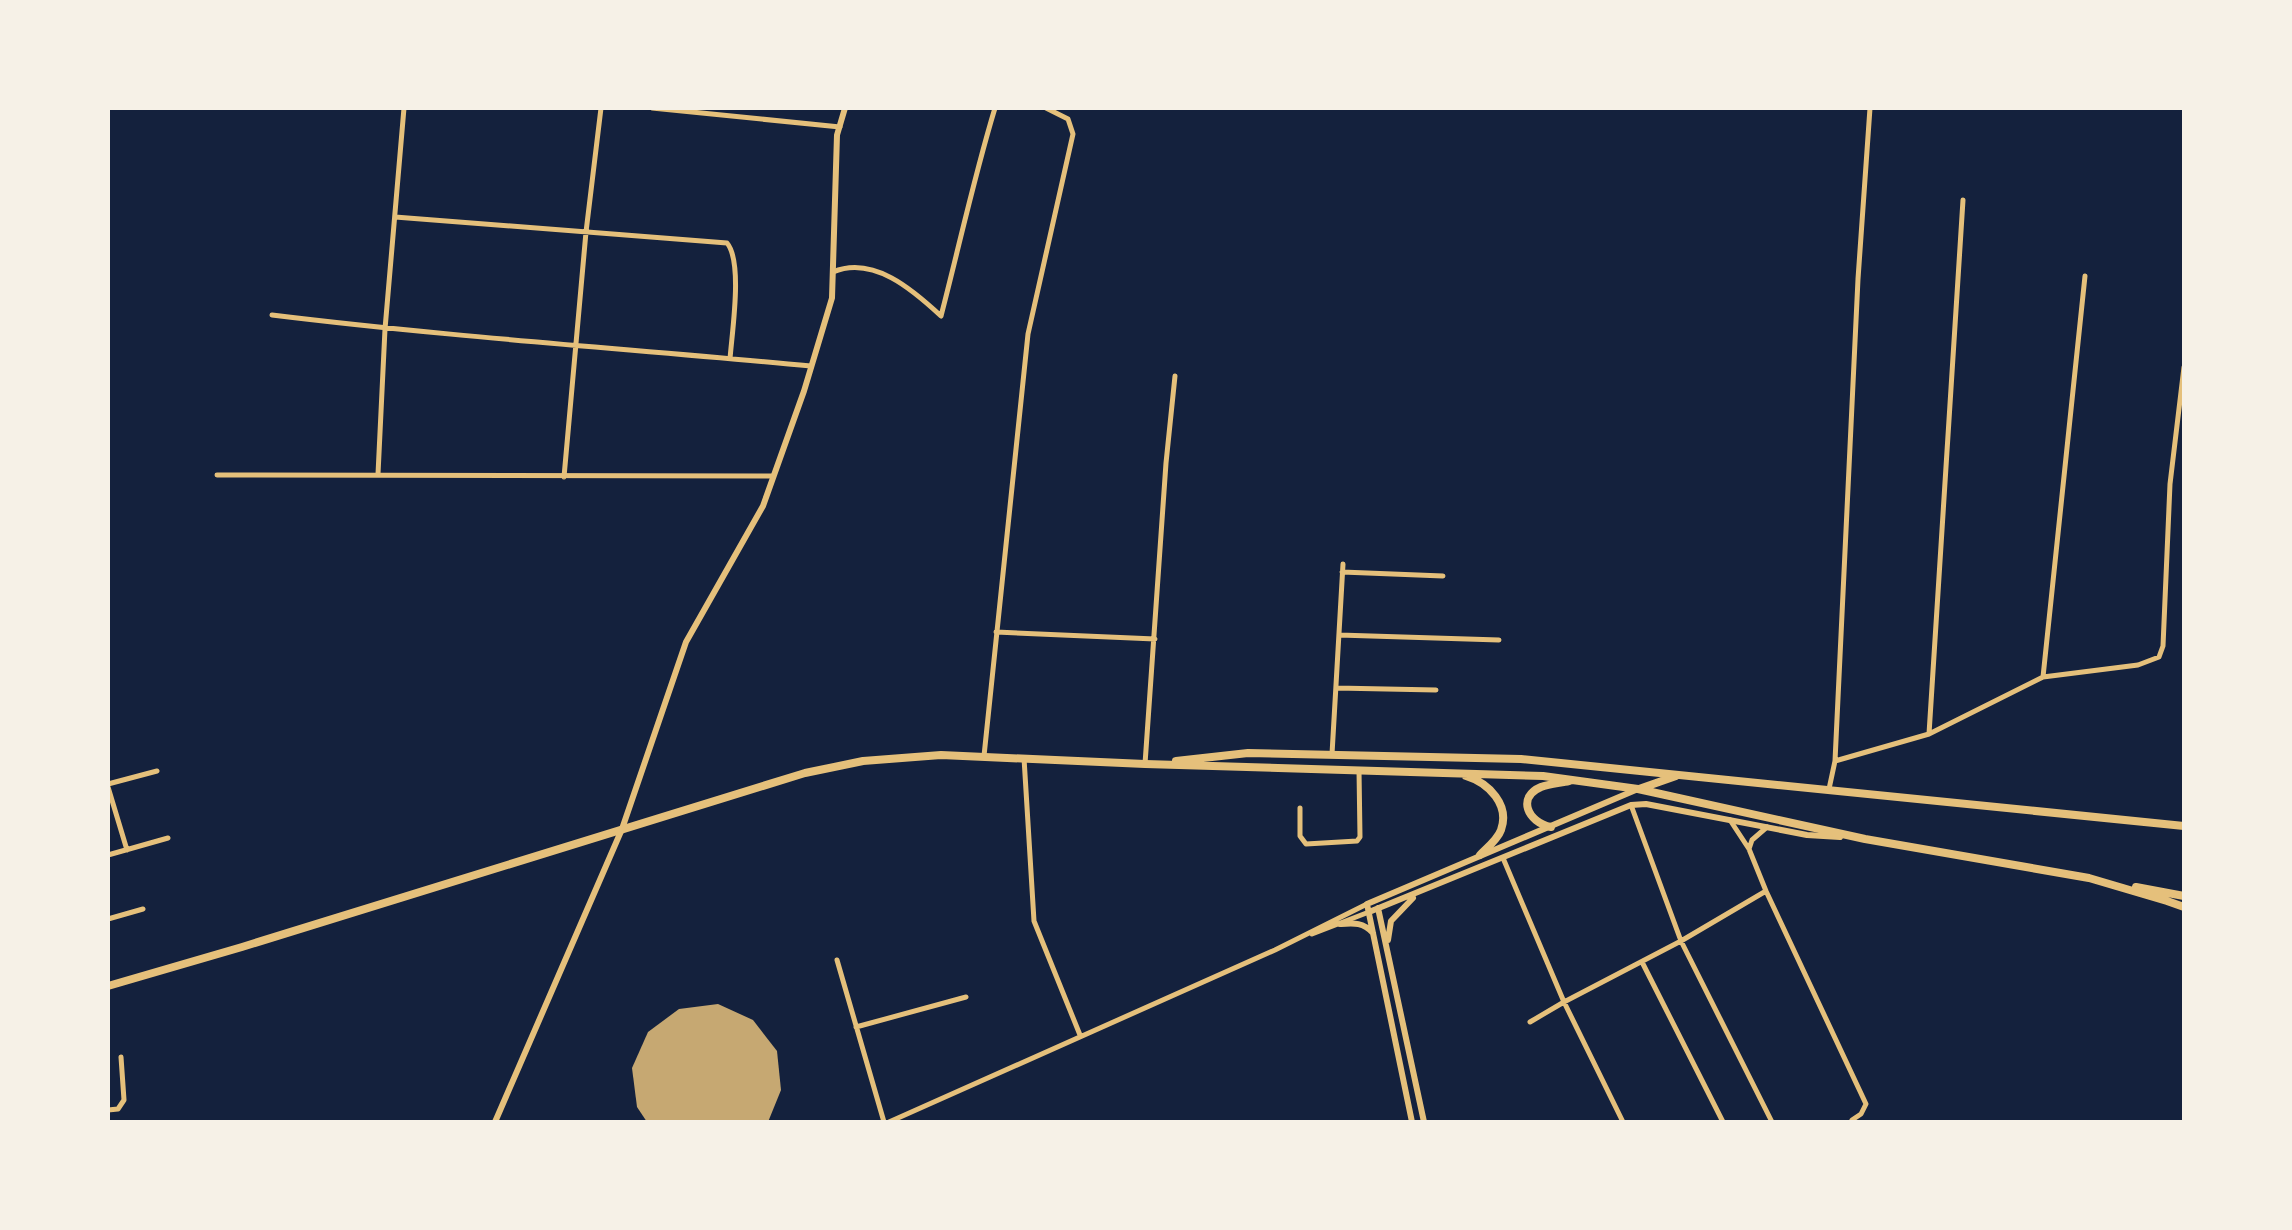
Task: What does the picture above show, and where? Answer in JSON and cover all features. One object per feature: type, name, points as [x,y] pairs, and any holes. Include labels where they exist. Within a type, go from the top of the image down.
[{"type":"main road","points":[[1145,764],[1248,752],[1521,759],[2183,826]]},
{"type":"main road","points":[[108,986],[766,784],[837,765],[919,756],[1453,773],[1576,780],[1638,789],[1858,838],[2183,896]]},
{"type":"main road","points":[[1453,773],[1476,779],[1497,797],[1504,815],[1501,832],[1480,855]]},
{"type":"main road","points":[[1638,789],[1682,774]]},
{"type":"main road","points":[[1551,827],[1532,819],[1528,811],[1530,798],[1540,787],[1576,780]]},
{"type":"main road","points":[[2089,878],[2183,908]]},
{"type":"street","points":[[378,474],[385,329],[404,108]]},
{"type":"street","points":[[564,477],[586,232],[601,108]]},
{"type":"street","points":[[652,108],[840,127]]},
{"type":"street","points":[[495,1122],[622,829],[686,642],[763,506],[832,298],[837,135],[845,108]]},
{"type":"street","points":[[832,272],[861,267],[883,273],[923,299],[941,316],[979,161],[995,108]]},
{"type":"street","points":[[984,756],[1028,334],[1073,134],[1068,119],[1046,108]]},
{"type":"street","points":[[1829,789],[1835,761],[1858,279],[1870,108]]},
{"type":"street","points":[[1929,734],[1963,200]]},
{"type":"street","points":[[395,217],[727,243],[732,249],[736,265],[730,359]]},
{"type":"street","points":[[2043,677],[2085,276]]},
{"type":"street","points":[[272,315],[385,329],[811,366]]},
{"type":"street","points":[[1835,761],[1929,734],[2043,677],[2138,664],[2159,657],[2163,646],[2170,484],[2183,367]]},
{"type":"street","points":[[1145,764],[1166,463],[1175,376]]},
{"type":"street","points":[[217,475],[773,476]]},
{"type":"street","points":[[1332,754],[1343,564]]},
{"type":"street","points":[[1342,572],[1443,576]]},
{"type":"street","points":[[996,632],[1155,639]]},
{"type":"street","points":[[1339,635],[1499,640]]},
{"type":"street","points":[[1336,688],[1436,690]]},
{"type":"street","points":[[1024,758],[1034,921],[1080,1035]]},
{"type":"street","points":[[1300,808],[1300,836],[1306,844],[1357,841],[1360,837],[1359,770]]},
{"type":"street","points":[[127,850],[108,785],[157,771]]},
{"type":"street","points":[[837,960],[886,1122],[1293,941],[1376,900],[1638,789]]},
{"type":"street","points":[[1293,941],[1418,893],[1631,804],[1646,804],[1807,835],[1858,838]]},
{"type":"street","points":[[1631,804],[1681,941],[1772,1122]]},
{"type":"street","points":[[1730,820],[1749,849],[1866,1104],[1861,1114],[1852,1121]]},
{"type":"street","points":[[1749,849],[1752,840],[1767,827]]},
{"type":"street","points":[[108,855],[168,838]]},
{"type":"street","points":[[1503,858],[1564,1002],[1623,1122]]},
{"type":"street","points":[[1530,1022],[1681,941],[1766,891]]},
{"type":"street","points":[[1387,949],[1391,921],[1418,893]]},
{"type":"street","points":[[1376,900],[1424,1122]]},
{"type":"street","points":[[1367,904],[1412,1122]]},
{"type":"street","points":[[108,919],[143,909]]},
{"type":"street","points":[[1340,924],[1357,923],[1367,926],[1375,936]]},
{"type":"street","points":[[1642,962],[1723,1122]]},
{"type":"street","points":[[856,1027],[966,997]]},
{"type":"street","points":[[108,1110],[118,1109],[124,1100],[121,1057]]},
{"type":"building","points":[[718,1004],[753,1020],[777,1051],[781,1090],[768,1122],[647,1122],[637,1107],[632,1068],[648,1032],[679,1009]]}]
